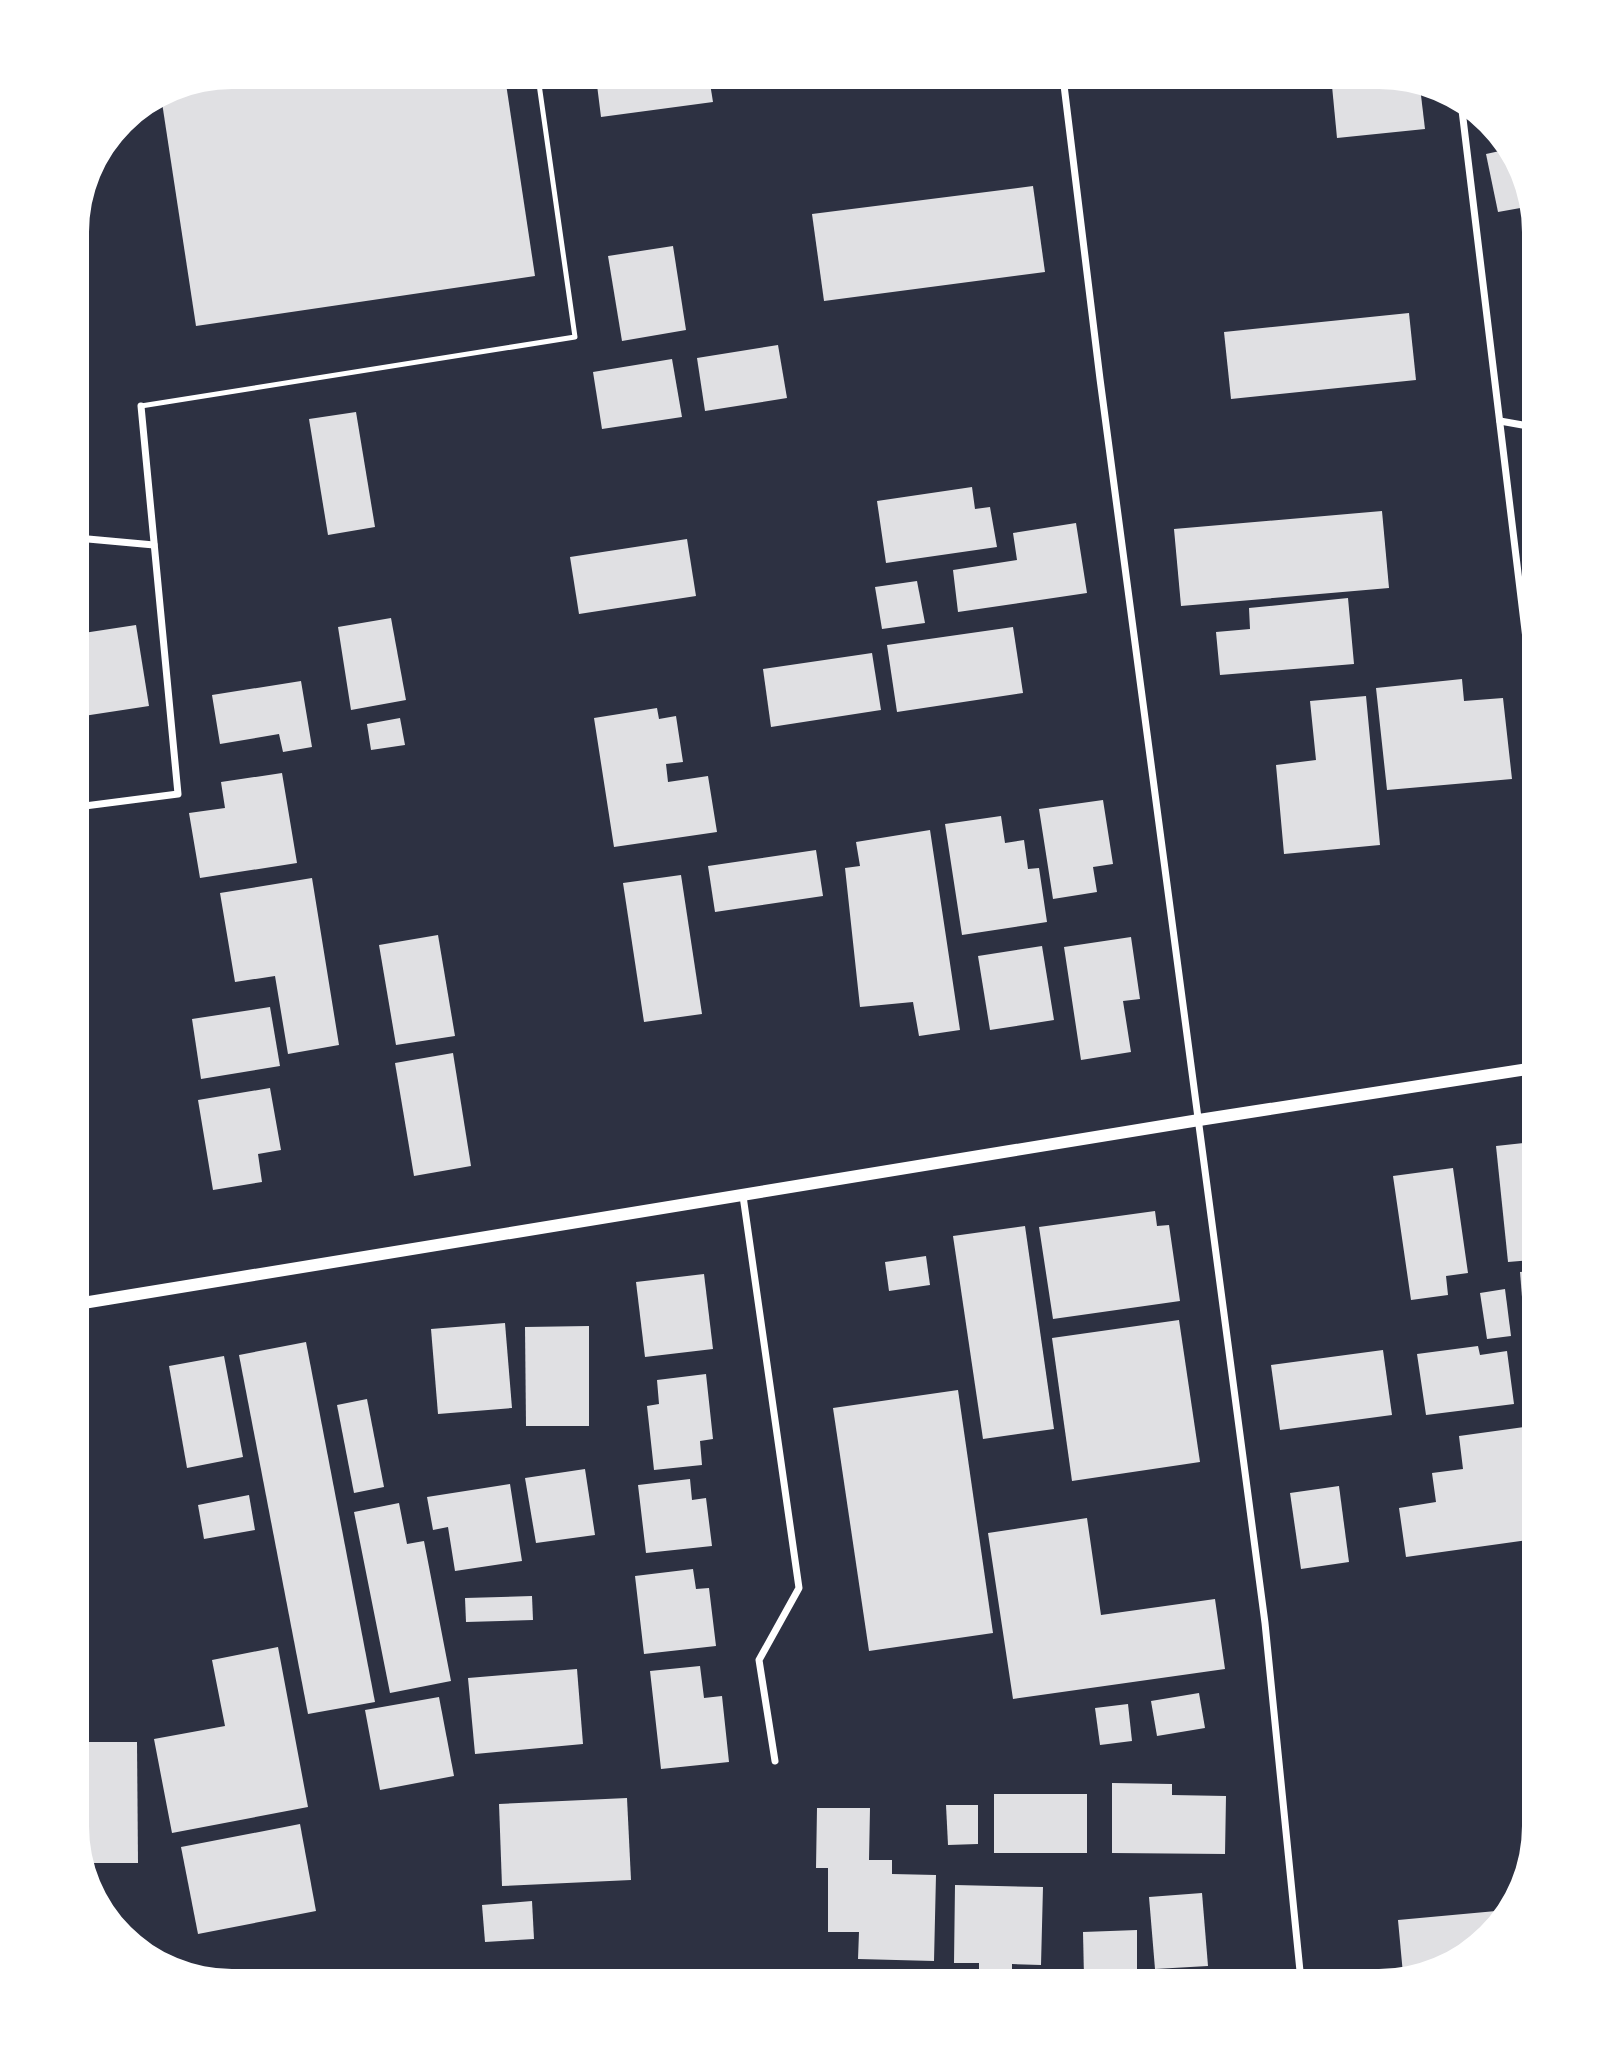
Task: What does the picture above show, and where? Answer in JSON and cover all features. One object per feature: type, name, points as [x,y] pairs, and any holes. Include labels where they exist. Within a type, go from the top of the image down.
[{"type":"street","points":[[1065,90],[1101,392],[1265,1623],[1300,1969]]},
{"type":"street","points":[[1463,117],[1522,605]]},
{"type":"street","points":[[90,805],[178,794],[141,406]]},
{"type":"street","points":[[1500,421],[1522,425]]},
{"type":"street","points":[[90,539],[154,545]]},
{"type":"street","points":[[89,1302],[1199,1120],[1522,1070]]},
{"type":"street","points":[[743,1196],[799,1588],[759,1660],[775,1761]]},
{"type":"lane","points":[[141,406],[576,337],[540,89]]},
{"type":"building","points":[[232,89],[507,89],[535,276],[196,326],[163,107],[195,94]]},
{"type":"building","points":[[598,89],[711,89],[713,102],[601,117]]},
{"type":"building","points":[[1332,90],[1388,90],[1421,96],[1425,129],[1337,138]]},
{"type":"building","points":[[1498,153],[1514,186],[1520,208],[1498,212],[1486,154]]},
{"type":"building","points":[[1033,186],[1045,272],[824,301],[812,214]]},
{"type":"building","points":[[673,246],[686,330],[622,341],[608,256]]},
{"type":"building","points":[[1409,313],[1416,380],[1231,399],[1224,332]]},
{"type":"building","points":[[778,345],[787,398],[705,411],[697,358]]},
{"type":"building","points":[[672,359],[682,417],[602,429],[593,372]]},
{"type":"building","points":[[356,412],[375,527],[328,535],[309,419]]},
{"type":"building","points":[[972,487],[975,509],[990,507],[997,547],[886,563],[877,501]]},
{"type":"building","points":[[1382,511],[1389,588],[1181,606],[1174,529]]},
{"type":"building","points":[[1076,523],[1087,593],[958,612],[953,570],[1017,560],[1013,533]]},
{"type":"building","points":[[687,539],[696,596],[579,614],[570,557]]},
{"type":"building","points":[[917,581],[925,623],[882,629],[875,587]]},
{"type":"building","points":[[1348,598],[1354,664],[1220,675],[1216,632],[1250,629],[1249,608]]},
{"type":"building","points":[[391,618],[406,700],[351,710],[338,627]]},
{"type":"building","points":[[136,625],[149,706],[90,715],[90,632]]},
{"type":"building","points":[[1013,627],[1023,693],[897,712],[887,645]]},
{"type":"building","points":[[872,653],[881,710],[771,727],[763,669]]},
{"type":"building","points":[[1462,679],[1464,701],[1503,698],[1512,779],[1387,790],[1376,688]]},
{"type":"building","points":[[301,681],[312,747],[283,752],[279,734],[220,744],[212,695]]},
{"type":"building","points":[[1366,696],[1380,845],[1284,854],[1276,765],[1316,760],[1310,701]]},
{"type":"building","points":[[657,708],[659,719],[676,716],[683,762],[666,764],[668,782],[708,776],[717,832],[614,847],[594,718]]},
{"type":"building","points":[[400,718],[405,745],[371,750],[367,724]]},
{"type":"building","points":[[282,773],[297,863],[200,878],[189,813],[225,808],[221,782]]},
{"type":"building","points":[[1103,800],[1113,864],[1093,867],[1097,892],[1053,899],[1039,809]]},
{"type":"building","points":[[1001,816],[1005,843],[1024,840],[1028,869],[1039,868],[1047,922],[962,935],[945,824]]},
{"type":"building","points":[[930,830],[960,1030],[919,1036],[913,1002],[860,1007],[845,868],[860,866],[856,842]]},
{"type":"building","points":[[816,850],[823,896],[715,912],[708,866]]},
{"type":"building","points":[[681,875],[702,1014],[644,1022],[623,883]]},
{"type":"building","points":[[312,878],[339,1045],[288,1054],[275,976],[235,982],[220,893]]},
{"type":"building","points":[[438,935],[455,1036],[396,1045],[379,945]]},
{"type":"building","points":[[1131,937],[1140,999],[1123,1001],[1131,1052],[1081,1060],[1064,947]]},
{"type":"building","points":[[1042,946],[1054,1020],[990,1030],[978,956]]},
{"type":"building","points":[[270,1007],[280,1066],[201,1079],[192,1019]]},
{"type":"building","points":[[453,1053],[471,1166],[414,1176],[395,1063]]},
{"type":"building","points":[[270,1088],[281,1150],[258,1154],[262,1182],[213,1190],[198,1100]]},
{"type":"building","points":[[1522,1143],[1522,1261],[1508,1262],[1496,1146]]},
{"type":"building","points":[[1453,1168],[1468,1273],[1446,1276],[1448,1295],[1411,1300],[1393,1176]]},
{"type":"building","points":[[1155,1211],[1157,1226],[1169,1225],[1180,1301],[1053,1319],[1039,1227]]},
{"type":"building","points":[[1025,1226],[1054,1429],[983,1439],[953,1236]]},
{"type":"building","points":[[926,1256],[930,1285],[889,1291],[885,1262]]},
{"type":"building","points":[[704,1274],[713,1349],[645,1357],[636,1282]]},
{"type":"building","points":[[1505,1289],[1511,1336],[1487,1339],[1480,1293]]},
{"type":"building","points":[[1179,1320],[1200,1462],[1072,1481],[1052,1338]]},
{"type":"building","points":[[505,1323],[512,1408],[438,1414],[431,1329]]},
{"type":"building","points":[[589,1326],[589,1426],[526,1426],[525,1327]]},
{"type":"building","points":[[306,1342],[375,1702],[308,1714],[239,1355]]},
{"type":"building","points":[[1478,1346],[1480,1355],[1507,1351],[1514,1404],[1426,1415],[1417,1354]]},
{"type":"building","points":[[1383,1350],[1392,1415],[1280,1430],[1271,1365]]},
{"type":"building","points":[[224,1356],[243,1457],[187,1468],[169,1366]]},
{"type":"building","points":[[706,1374],[713,1439],[700,1441],[702,1465],[654,1470],[647,1406],[659,1404],[657,1380]]},
{"type":"building","points":[[958,1390],[993,1633],[869,1651],[833,1408]]},
{"type":"building","points":[[367,1399],[384,1487],[354,1493],[337,1405]]},
{"type":"building","points":[[1522,1427],[1522,1541],[1406,1557],[1399,1508],[1436,1502],[1432,1473],[1463,1469],[1459,1436]]},
{"type":"building","points":[[585,1469],[595,1535],[536,1543],[525,1478]]},
{"type":"building","points":[[690,1479],[692,1500],[706,1498],[712,1546],[646,1553],[638,1485]]},
{"type":"building","points":[[510,1484],[522,1561],[455,1571],[448,1527],[433,1530],[427,1497]]},
{"type":"building","points":[[1339,1486],[1349,1562],[1301,1569],[1290,1493]]},
{"type":"building","points":[[249,1495],[255,1530],[204,1539],[198,1505]]},
{"type":"building","points":[[399,1503],[407,1544],[424,1541],[451,1681],[390,1693],[354,1512]]},
{"type":"building","points":[[1087,1518],[1101,1615],[1215,1599],[1225,1669],[1013,1699],[988,1533]]},
{"type":"building","points":[[693,1569],[696,1589],[709,1588],[716,1646],[644,1654],[635,1576]]},
{"type":"building","points":[[532,1596],[533,1620],[466,1622],[465,1598]]},
{"type":"building","points":[[278,1647],[308,1807],[172,1833],[154,1739],[225,1726],[212,1660]]},
{"type":"building","points":[[700,1666],[704,1698],[722,1696],[729,1762],[661,1769],[650,1671]]},
{"type":"building","points":[[577,1669],[583,1744],[475,1754],[468,1678]]},
{"type":"building","points":[[1199,1693],[1205,1728],[1157,1736],[1151,1701]]},
{"type":"building","points":[[439,1697],[454,1776],[380,1790],[365,1710]]},
{"type":"building","points":[[1128,1704],[1132,1741],[1100,1745],[1095,1708]]},
{"type":"building","points":[[89,1742],[137,1742],[138,1863],[95,1863],[89,1826]]},
{"type":"building","points":[[1112,1783],[1172,1784],[1172,1795],[1226,1796],[1225,1854],[1112,1853]]},
{"type":"building","points":[[994,1794],[1087,1794],[1087,1853],[994,1853]]},
{"type":"building","points":[[627,1798],[631,1880],[502,1886],[499,1804]]},
{"type":"building","points":[[946,1805],[978,1805],[978,1844],[948,1845]]},
{"type":"building","points":[[817,1808],[870,1808],[869,1860],[892,1860],[892,1874],[936,1875],[934,1961],[858,1959],[859,1932],[828,1932],[828,1868],[816,1868]]},
{"type":"building","points":[[300,1824],[316,1911],[198,1934],[181,1847]]},
{"type":"building","points":[[955,1885],[1043,1887],[1041,1965],[1012,1964],[1012,1969],[979,1969],[979,1963],[954,1963]]},
{"type":"building","points":[[1202,1893],[1208,1966],[1155,1969],[1149,1897]]},
{"type":"building","points":[[532,1901],[534,1939],[485,1942],[482,1905]]},
{"type":"building","points":[[1493,1911],[1458,1945],[1425,1961],[1402,1967],[1398,1920]]},
{"type":"building","points":[[1137,1930],[1137,1969],[1084,1969],[1083,1932]]}]
